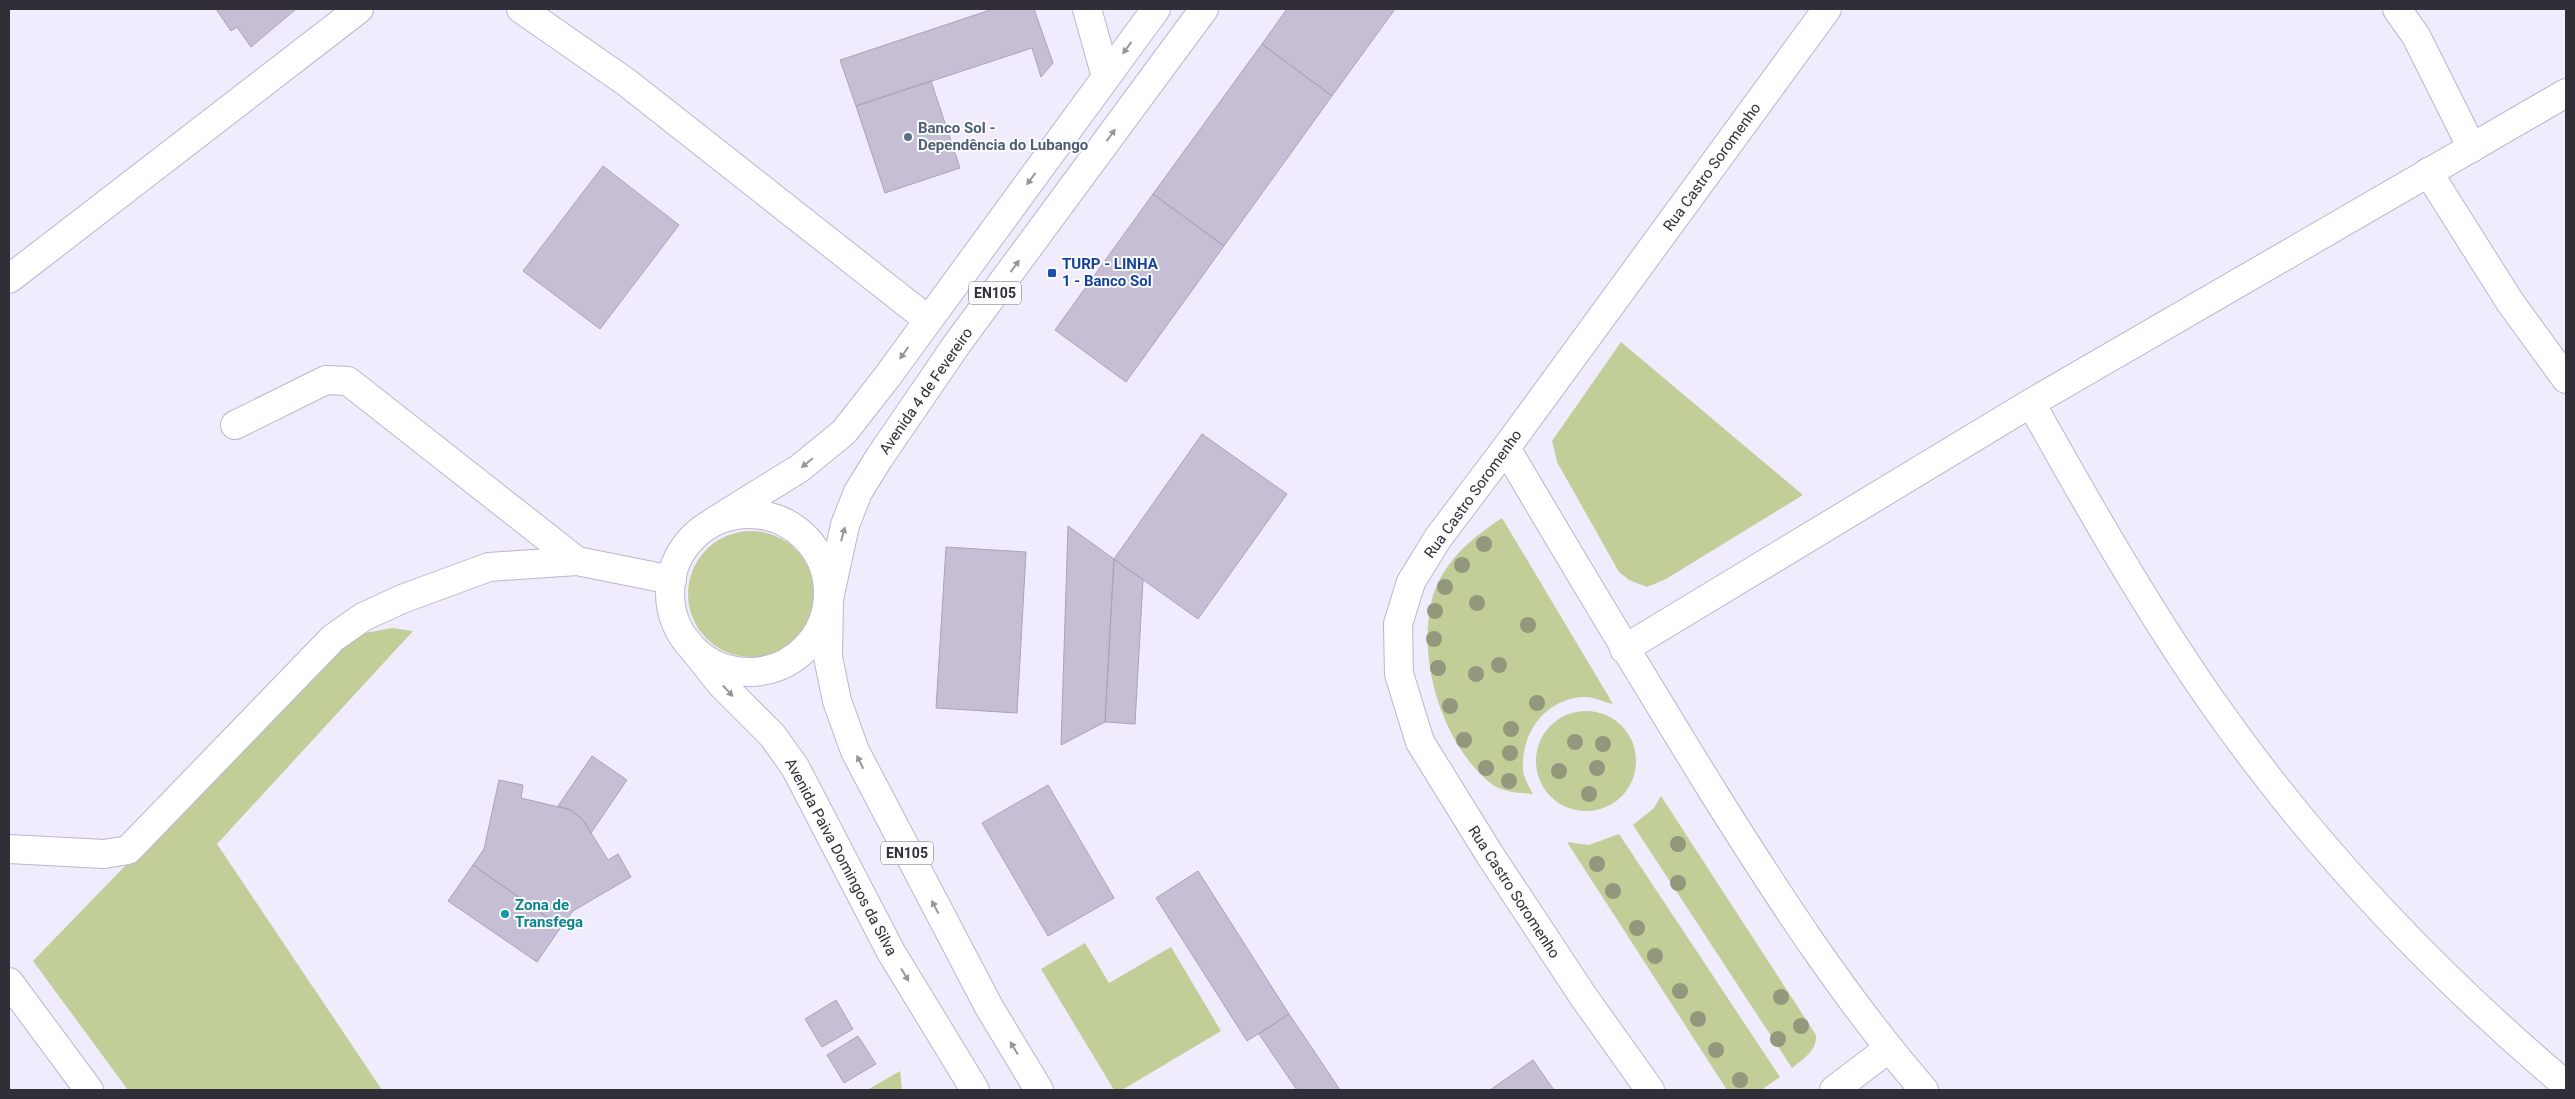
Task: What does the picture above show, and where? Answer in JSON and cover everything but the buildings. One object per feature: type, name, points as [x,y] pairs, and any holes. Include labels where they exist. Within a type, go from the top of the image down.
[{"type":"street","points":[[9,279],[359,9]]},
{"type":"street","points":[[521,9],[626,82],[927,319]]},
{"type":"street","points":[[1087,9],[1106,78]]},
{"type":"street","name":"EN105","points":[[830,599],[824,619],[817,632],[800,654],[782,665],[761,671],[741,671],[720,666],[701,656],[686,640],[674,615],[671,601],[672,580],[676,562],[685,546],[698,532],[800,468],[844,432],[887,377],[927,319],[1156,9]]},
{"type":"street","name":"Avenida 4 de Fevereiro","points":[[830,599],[845,525],[858,492],[874,466],[958,344],[1204,9]]},
{"type":"street","name":"Rua Castro Soromenho","points":[[1650,1090],[1577,988],[1490,855],[1420,742],[1399,674],[1398,624],[1411,582],[1438,538],[1827,9]]},
{"type":"street","points":[[2397,9],[2416,36],[2472,148]]},
{"type":"street","points":[[1624,649],[2031,403],[2566,92]]},
{"type":"street","points":[[2428,172],[2510,302],[2566,379]]},
{"type":"street","points":[[235,425],[326,380],[348,381],[576,560]]},
{"type":"street","points":[[2031,403],[2130,575],[2208,696],[2288,802],[2389,918],[2522,1048],[2566,1085]]},
{"type":"street","points":[[1506,448],[1624,649],[1755,858],[1888,1049],[1924,1090]]},
{"type":"street","name":"EN105","points":[[713,522],[733,515],[754,513],[774,518],[793,527],[808,541],[820,558],[827,578],[830,599],[828,657],[836,701],[855,751],[989,1007],[1039,1090]]},
{"type":"street","points":[[9,849],[104,854],[128,850],[333,638],[363,617],[436,585],[489,567],[576,560],[672,580]]},
{"type":"street","name":"Avenida Paiva Domingos da Silva","points":[[686,640],[721,684],[772,734],[795,767],[891,952],[975,1090]]},
{"type":"street","points":[[9,982],[88,1090]]},
{"type":"street","points":[[1834,1090],[1888,1049]]},
{"type":"green space","points":[[1621,342],[1803,495],[1666,579],[1647,587],[1629,580],[1619,572],[1557,462],[1552,441]]},
{"type":"green space","points":[[1502,518],[1613,704],[1587,697],[1569,699],[1557,704],[1538,720],[1526,743],[1523,756],[1524,775],[1533,794],[1498,788],[1473,766],[1447,724],[1438,700],[1428,651],[1428,627],[1431,604],[1441,577],[1468,544]]},
{"type":"green space","points":[[751,531],[775,535],[796,549],[810,570],[814,594],[810,618],[796,639],[775,653],[751,657],[727,653],[706,639],[692,618],[688,594],[692,570],[706,549],[727,535]]},
{"type":"green space","points":[[392,628],[413,631],[217,844],[382,1090],[128,1090],[33,961],[337,647],[360,634]]},
{"type":"green space","points":[[1586,711],[1605,715],[1621,726],[1632,742],[1636,761],[1632,780],[1621,796],[1605,807],[1586,811],[1567,807],[1551,796],[1540,780],[1536,761],[1540,742],[1551,726],[1567,715]]},
{"type":"green space","points":[[1661,796],[1816,1035],[1816,1041],[1812,1050],[1792,1068],[1633,825],[1654,808]]},
{"type":"green space","points":[[1619,834],[1780,1077],[1761,1090],[1727,1090],[1567,842],[1589,845]]},
{"type":"green space","points":[[1085,943],[1109,983],[1171,947],[1221,1031],[1122,1090],[1114,1090],[1041,969]]},
{"type":"green space","points":[[900,1071],[902,1090],[867,1090]]},
{"type":"place","name":"Banco Sol - Dependência do Lubango","points":[[908,137]]},
{"type":"place","name":"TURP - LINHA 1 - Banco Sol","points":[[1052,273]]},
{"type":"place","name":"Zona de Transfega","points":[[505,914]]}]
